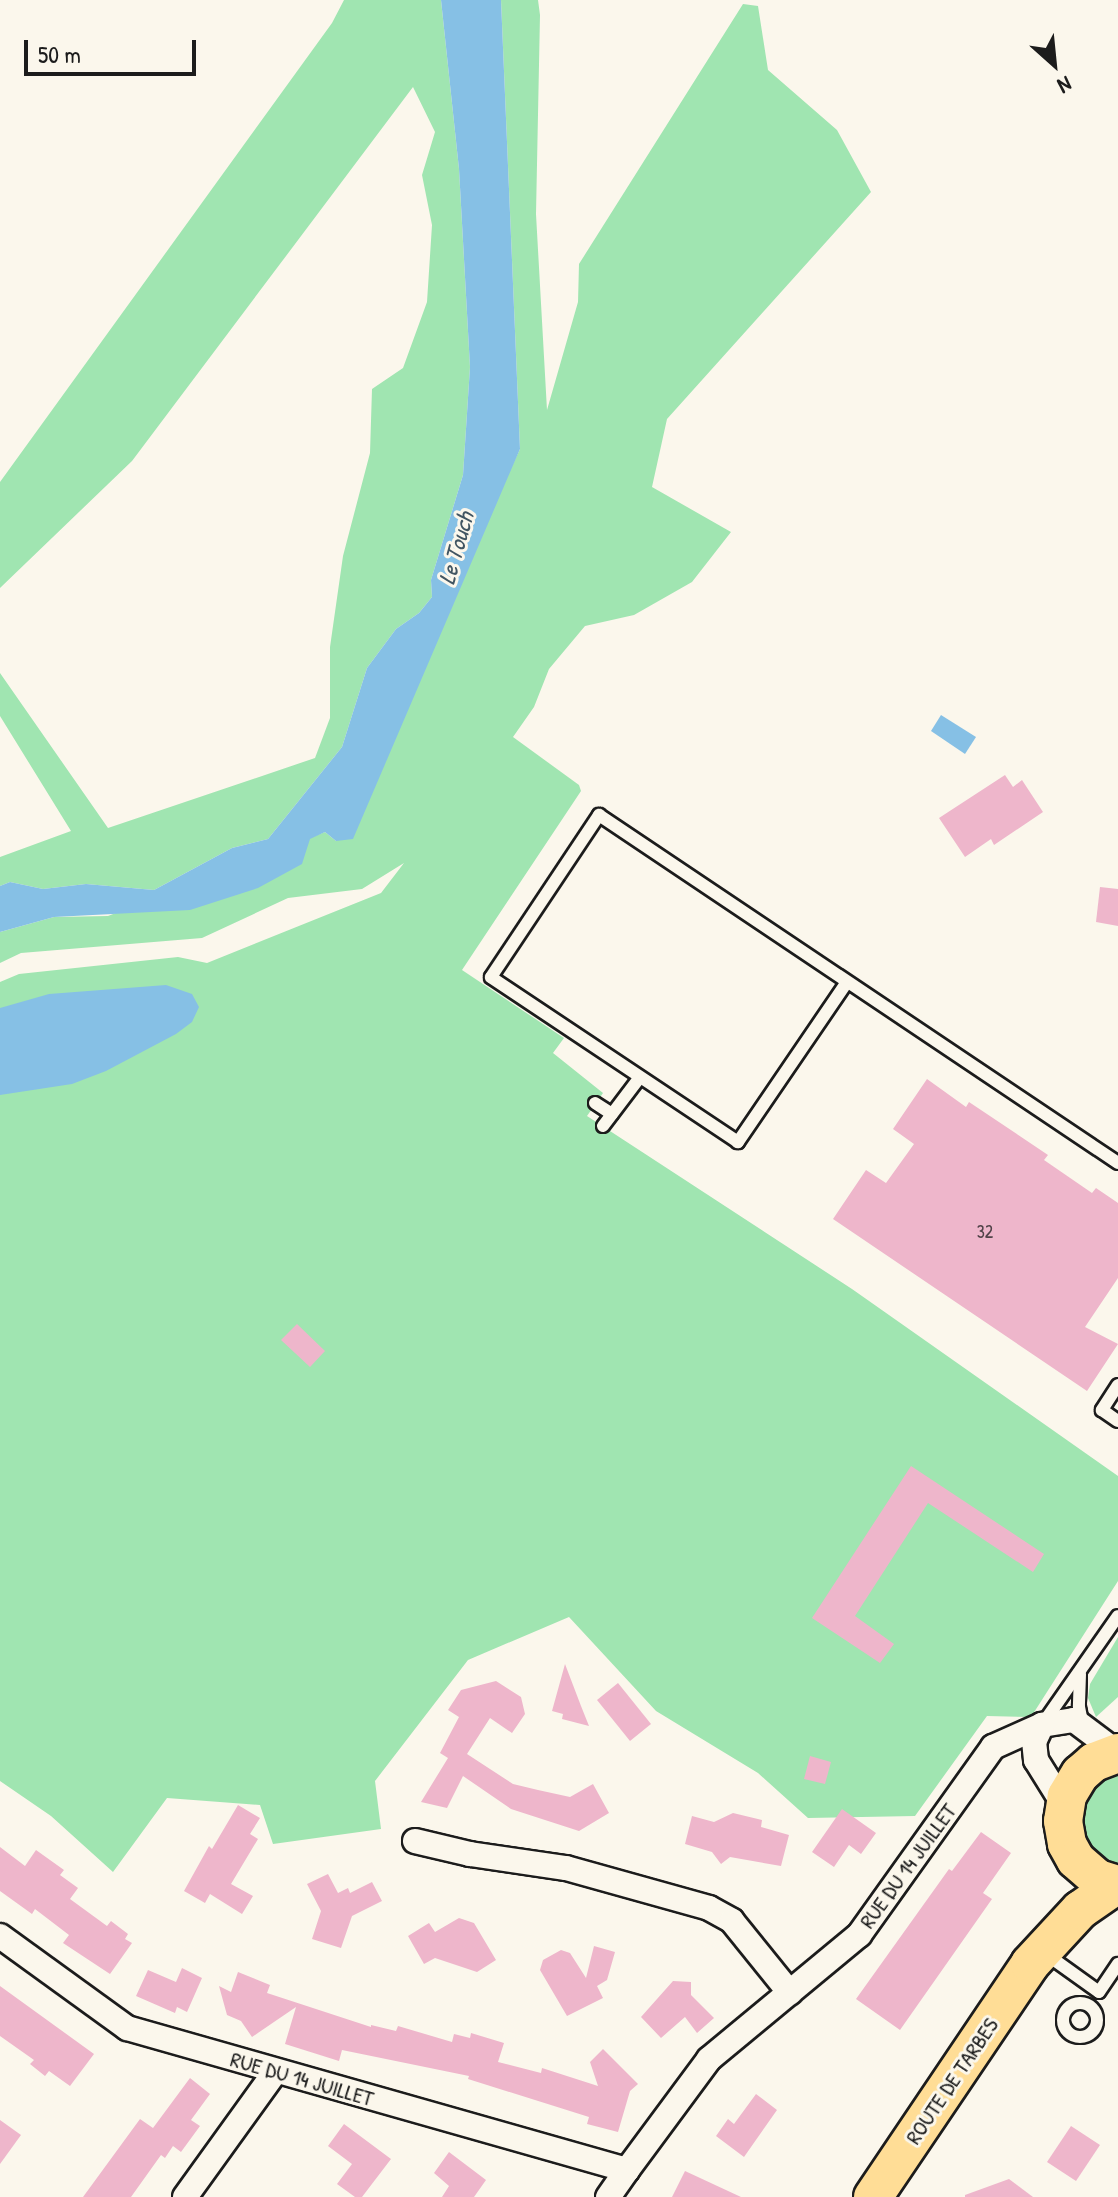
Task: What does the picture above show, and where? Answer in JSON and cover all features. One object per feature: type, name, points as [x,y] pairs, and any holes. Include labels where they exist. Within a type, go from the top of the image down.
[{"type":"main road","points":[[1117,1885],[1090,1873],[1071,1852],[1063,1829],[1064,1805],[1080,1774],[1094,1762],[1118,1753]]},
{"type":"main road","name":"ROUTE DE TARBES","points":[[1037,1958],[1035,1944],[1060,1894],[1071,1852]]},
{"type":"main road","name":"ROUTE DE TARBES","points":[[873,2197],[1037,1958],[1080,1910],[1117,1885]]},
{"type":"street","name":"RUE DU 14 JUILLET","points":[[608,2197],[709,2059],[859,1935],[983,1761],[1003,1740],[1064,1719],[1083,1725]]},
{"type":"street","points":[[1042,1725],[1034,1742],[1036,1760],[1064,1805]]},
{"type":"street","points":[[1083,1725],[1118,1753]]},
{"type":"street","points":[[983,1761],[1012,1750],[1036,1760]]},
{"type":"street","points":[[415,1841],[470,1854],[566,1868],[709,1908],[732,1921],[790,1993]]},
{"type":"street","name":"RUE DU 14 JUILLET","points":[[0,1936],[127,2028],[627,2170]]},
{"type":"street","points":[[185,2197],[275,2072]]},
{"type":"lane","points":[[847,982],[738,1142],[491,977],[599,815],[1118,1163]]},
{"type":"lane","points":[[603,1126],[640,1077]]},
{"type":"lane","points":[[595,1103],[612,1114]]},
{"type":"lane","points":[[1118,1385],[1102,1410],[1118,1421]]},
{"type":"lane","points":[[1042,1725],[1059,1696],[1080,1674],[1118,1616]]},
{"type":"lane","points":[[1080,1674],[1079,1707],[1083,1725]]},
{"type":"lane","points":[[1037,1958],[1099,1992]]},
{"type":"lane","points":[[1089,2006],[1118,1965]]},
{"type":"green space","points":[[344,0],[441,0],[459,169],[470,367],[463,475],[431,580],[432,597],[419,613],[396,629],[367,668],[342,747],[268,839],[232,848],[154,890],[86,884],[43,889],[10,882],[0,886],[0,857],[71,831],[0,716],[0,673],[108,828],[315,758],[330,718],[330,647],[343,556],[370,453],[372,389],[403,368],[427,302],[432,225],[422,175],[435,132],[413,87],[132,461],[0,588],[0,482],[332,23]]},
{"type":"green space","points":[[501,0],[538,0],[540,15],[536,214],[547,410],[578,302],[579,264],[743,4],[758,6],[768,70],[837,130],[871,192],[667,419],[652,487],[731,532],[692,582],[634,615],[585,626],[549,669],[534,707],[513,737],[579,785],[581,791],[462,970],[564,1038],[553,1053],[603,1093],[587,1116],[852,1289],[1118,1476],[1118,1581],[1031,1717],[987,1716],[915,1816],[808,1818],[758,1773],[656,1711],[569,1617],[468,1660],[375,1781],[381,1829],[273,1844],[260,1805],[167,1798],[113,1872],[51,1816],[0,1781],[0,982],[19,974],[178,957],[207,963],[381,893],[404,863],[362,889],[288,898],[202,938],[21,953],[0,963],[0,932],[54,917],[108,916],[325,832],[336,841],[520,449]]},
{"type":"green space","points":[[1118,1637],[1118,1697],[1096,1717],[1088,1698],[1090,1684]]},
{"type":"green space","points":[[1118,1768],[1118,1869],[1099,1861],[1079,1833],[1087,1788]]},
{"type":"water","name":"Le Touch","points":[[441,0],[501,0],[520,449],[353,839],[336,841],[325,832],[310,839],[302,864],[258,888],[190,910],[54,917],[0,932],[0,886],[10,882],[43,889],[86,884],[154,890],[232,848],[268,839],[342,747],[367,668],[396,629],[419,613],[432,597],[431,580],[463,475],[470,367],[459,169]]},
{"type":"water","points":[[941,715],[976,737],[965,754],[931,731]]},
{"type":"water","points":[[166,985],[192,994],[199,1007],[192,1022],[176,1034],[106,1071],[72,1084],[0,1095],[0,1008],[49,994]]},
{"type":"building","points":[[1005,775],[1013,787],[1022,780],[1043,812],[994,845],[991,839],[965,857],[939,818]]},
{"type":"building","points":[[1100,887],[1118,889],[1118,926],[1096,922]]},
{"type":"building","points":[[927,1079],[966,1107],[969,1102],[1048,1155],[1044,1160],[1092,1193],[1096,1188],[1118,1203],[1118,1278],[1085,1327],[1118,1344],[1087,1391],[833,1219],[866,1170],[886,1183],[914,1144],[893,1129]]},
{"type":"building","points":[[297,1324],[325,1351],[310,1367],[281,1340]]},
{"type":"building","points":[[911,1466],[1044,1554],[1033,1572],[928,1503],[855,1616],[894,1644],[880,1663],[812,1618]]},
{"type":"building","points":[[565,1664],[589,1726],[562,1719],[563,1714],[552,1711]]},
{"type":"building","points":[[496,1681],[521,1697],[525,1714],[512,1733],[490,1718],[467,1754],[513,1784],[538,1790],[570,1797],[593,1784],[609,1813],[579,1831],[511,1809],[463,1776],[447,1808],[421,1802],[448,1758],[440,1753],[459,1717],[448,1710],[461,1690]]},
{"type":"building","points":[[618,1683],[651,1724],[630,1741],[597,1700]]},
{"type":"building","points":[[810,1756],[831,1762],[825,1784],[804,1779]]},
{"type":"building","points":[[238,1805],[260,1818],[250,1834],[258,1839],[231,1884],[253,1896],[242,1914],[210,1894],[205,1903],[184,1891],[209,1846],[212,1849]]},
{"type":"building","points":[[842,1809],[876,1833],[861,1854],[849,1845],[834,1867],[812,1852]]},
{"type":"building","points":[[733,1813],[762,1820],[761,1827],[789,1835],[781,1866],[730,1857],[721,1864],[712,1852],[685,1844],[692,1816],[714,1822]]},
{"type":"building","points":[[981,1832],[1011,1853],[983,1893],[992,1899],[900,2030],[856,1999],[949,1869],[952,1871]]},
{"type":"building","points":[[0,1847],[25,1866],[36,1850],[64,1870],[60,1875],[78,1888],[70,1899],[107,1926],[111,1921],[128,1934],[125,1939],[132,1943],[110,1974],[63,1943],[69,1935],[35,1909],[32,1914],[0,1891]]},
{"type":"building","points":[[328,1874],[338,1893],[348,1888],[350,1893],[372,1882],[382,1901],[352,1916],[341,1948],[312,1939],[321,1911],[307,1884]]},
{"type":"building","points":[[459,1918],[474,1923],[496,1960],[477,1972],[435,1958],[424,1964],[408,1936],[429,1923],[435,1932]]},
{"type":"building","points":[[594,1946],[615,1952],[607,1980],[597,1986],[603,1998],[567,2016],[540,1970],[543,1960],[561,1950],[570,1953],[586,1978]]},
{"type":"building","points":[[182,1968],[202,1978],[187,2012],[177,2007],[175,2013],[136,1996],[148,1970],[176,1982]]},
{"type":"building","points":[[238,1972],[270,1985],[267,1993],[371,2027],[396,2031],[398,2026],[452,2042],[454,2034],[470,2038],[471,2033],[504,2043],[498,2062],[541,2073],[542,2068],[598,2086],[590,2062],[603,2049],[638,2084],[630,2091],[618,2132],[587,2124],[589,2117],[468,2079],[469,2076],[342,2050],[339,2061],[285,2044],[296,2007],[252,2037],[241,2021],[227,2015],[219,1986],[231,1992]]},
{"type":"building","points":[[673,1981],[691,1982],[691,1995],[714,2018],[697,2033],[685,2017],[661,2038],[641,2017]]},
{"type":"building","points":[[0,1986],[94,2054],[70,2086],[49,2071],[45,2076],[30,2064],[34,2060],[0,2036]]},
{"type":"building","points":[[190,2078],[210,2094],[191,2120],[200,2126],[181,2152],[173,2146],[165,2158],[161,2155],[131,2197],[83,2197],[140,2119],[153,2128]]},
{"type":"building","points":[[756,2094],[777,2110],[744,2157],[716,2136],[728,2119],[734,2124]]},
{"type":"building","points":[[0,2120],[21,2135],[0,2164]]},
{"type":"building","points":[[344,2124],[391,2159],[362,2197],[355,2197],[337,2184],[352,2164],[328,2146]]},
{"type":"building","points":[[1071,2126],[1100,2145],[1076,2181],[1047,2162]]},
{"type":"building","points":[[449,2152],[486,2180],[474,2197],[442,2197],[449,2186],[434,2173]]},
{"type":"building","points":[[685,2171],[741,2197],[672,2197]]},
{"type":"building","points":[[1009,2179],[1033,2197],[965,2197],[965,2195]]}]
